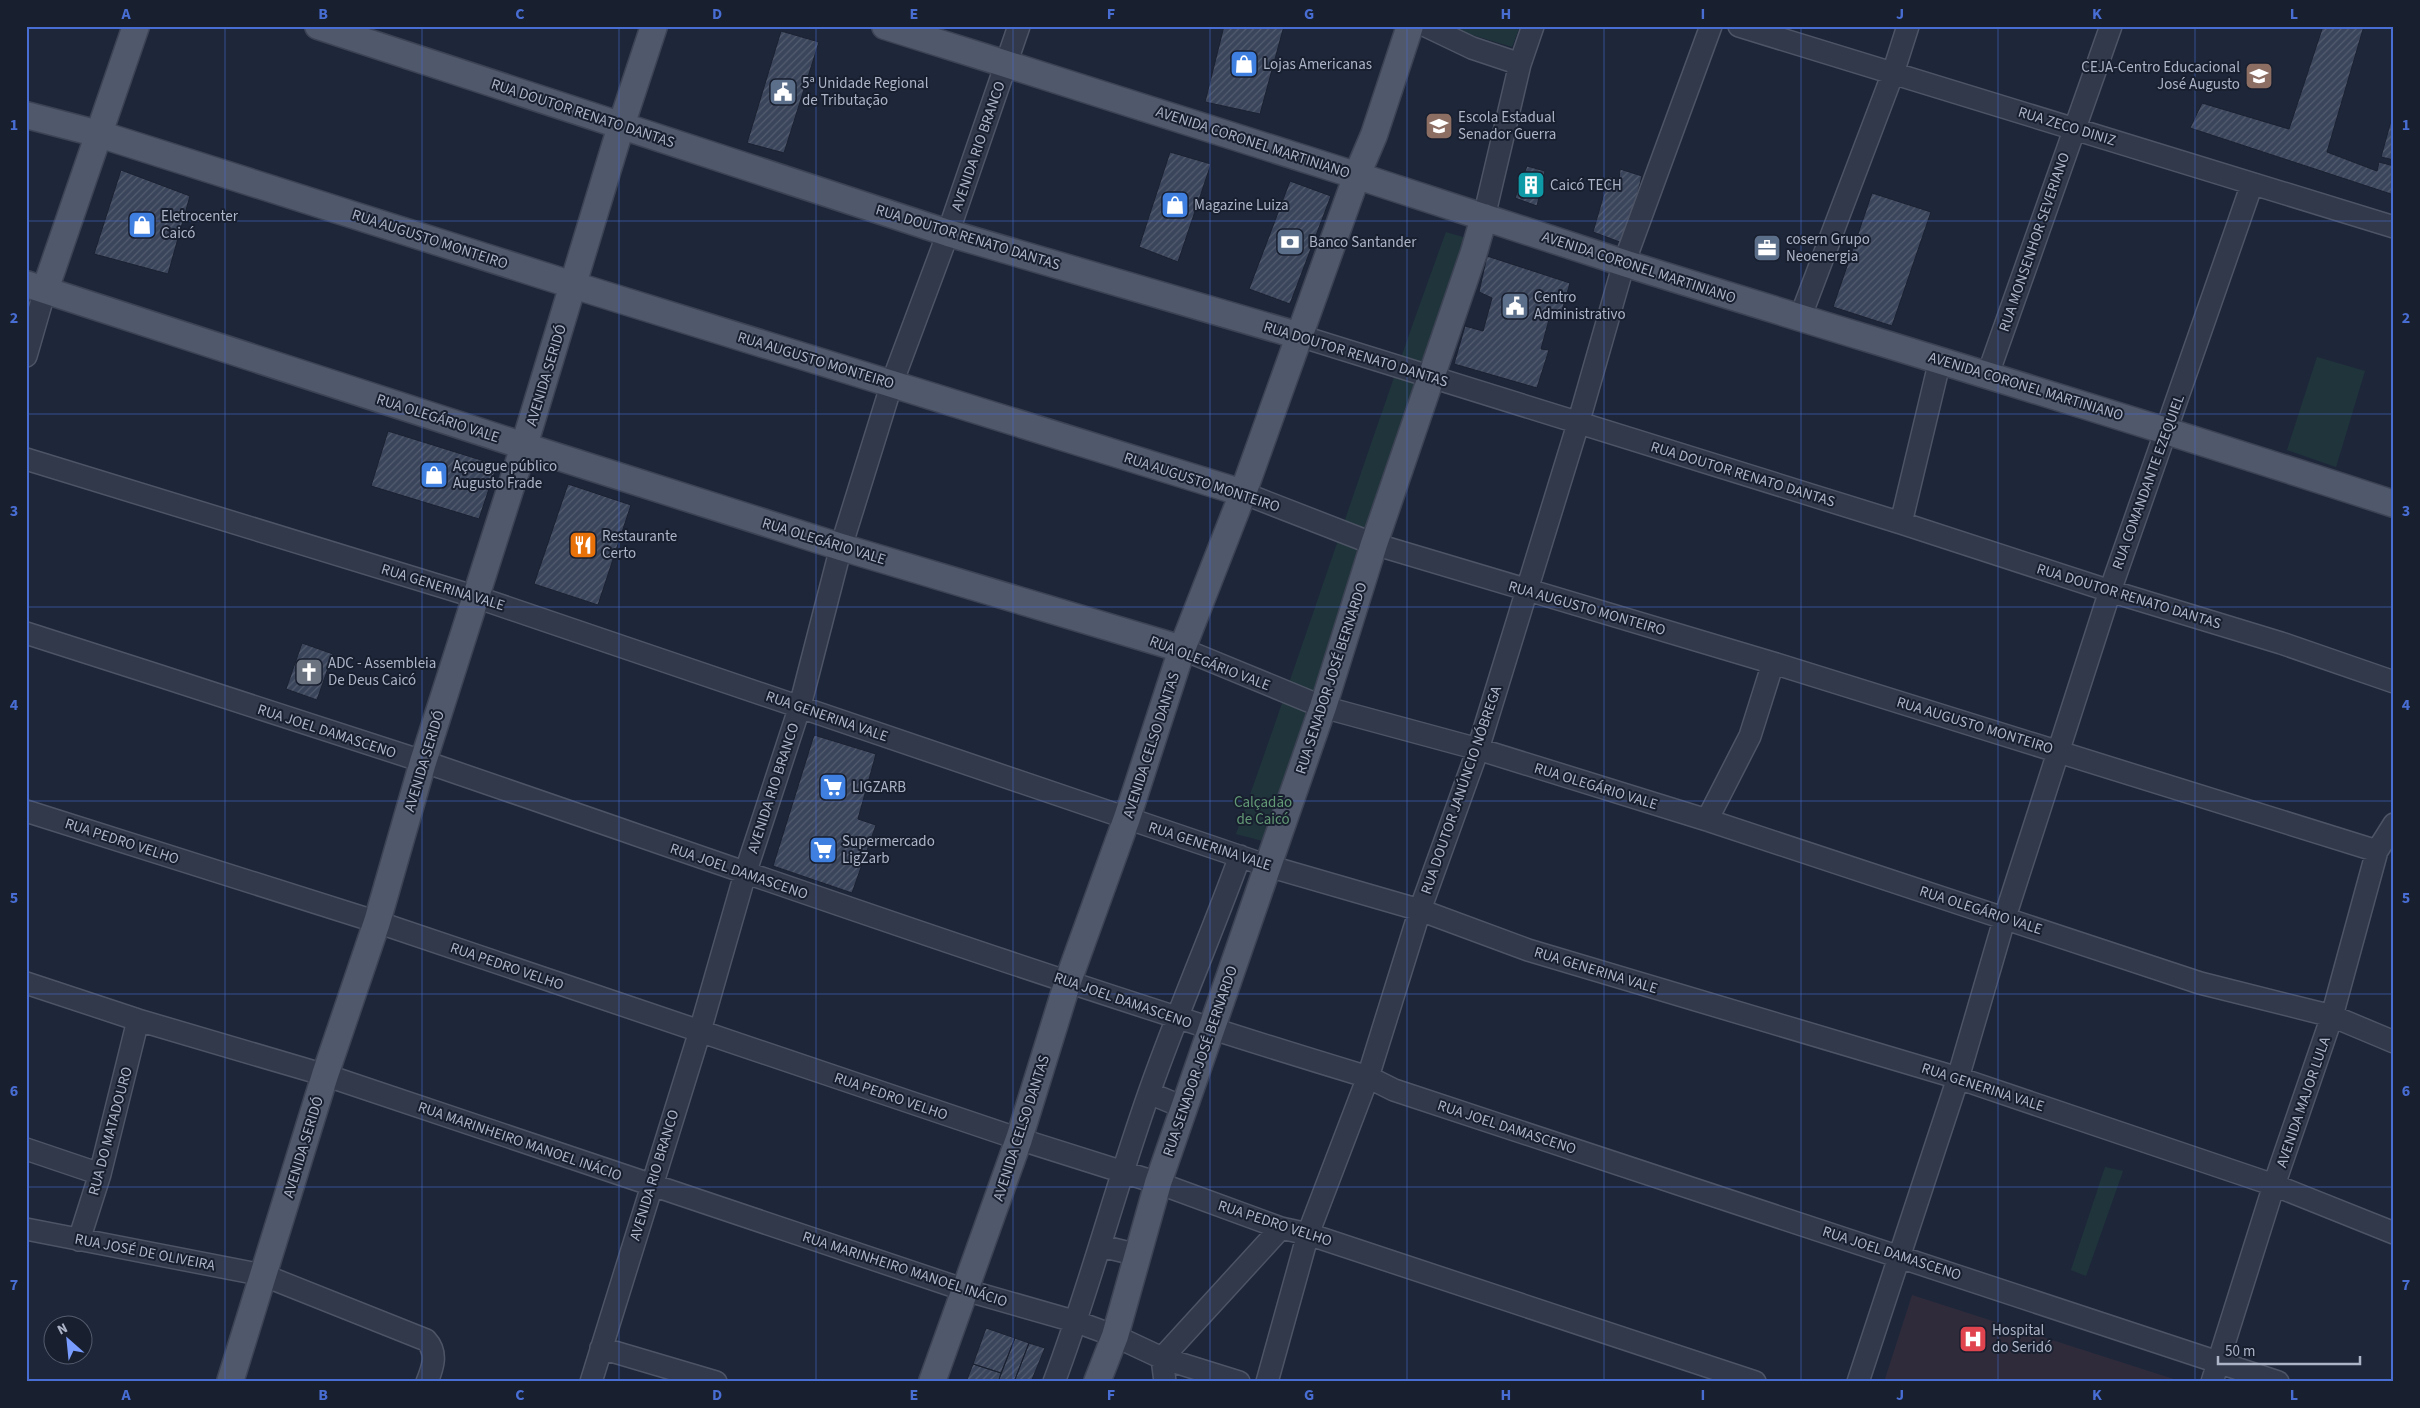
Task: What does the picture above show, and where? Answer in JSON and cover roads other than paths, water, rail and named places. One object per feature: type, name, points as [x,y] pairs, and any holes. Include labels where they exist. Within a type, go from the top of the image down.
[{"type":"main road","points":[[36,287],[99,134],[136,26]]},
{"type":"main road","name":"RUA DOUTOR RENATO DANTAS","points":[[318,26],[948,233],[1300,336]]},
{"type":"main road","name":"AVENIDA SERIDÓ","points":[[230,1382],[325,1075],[377,922],[423,762],[524,446],[621,126],[654,26]]},
{"type":"main road","name":"AVENIDA CORONEL MARTINIANO","points":[[885,26],[1624,263],[1988,374],[2063,399],[2167,429],[2394,504]]},
{"type":"main road","name":"AVENIDA CELSO DANTAS","points":[[932,1382],[1019,1139],[1068,981],[1126,818],[1182,649],[1243,493],[1357,176],[1374,135],[1410,26]]},
{"type":"main road","name":"RUA AUGUSTO MONTEIRO","points":[[26,115],[99,134],[573,285],[1243,493]]},
{"type":"main road","name":"RUA SENADOR JOSÉ BERNARDO","points":[[1097,1382],[1115,1336],[1158,1183],[1183,1107],[1323,707],[1374,544],[1474,252],[1484,217]]},
{"type":"main road","name":"RUA OLEGÁRIO VALE","points":[[36,287],[841,547],[1182,649]]},
{"type":"street","name":"AVENIDA RIO BRANCO","points":[[591,1382],[650,1185],[700,1031],[745,874],[800,706],[841,547],[892,383],[948,233],[1019,26]]},
{"type":"street","points":[[1426,26],[1472,48],[1520,64]]},
{"type":"street","name":"RUA SENADOR JOSÉ BERNARDO","points":[[1484,217],[1520,64],[1533,26]]},
{"type":"street","name":"RUA DOUTOR JANÚNCIO NÓBREGA","points":[[1267,1382],[1308,1234],[1368,1077],[1420,910],[1478,749],[1578,424],[1624,263],[1711,26]]},
{"type":"street","name":"RUA ZECO DINIZ","points":[[1739,26],[2394,227]]},
{"type":"street","points":[[1800,318],[1893,73],[1908,26]]},
{"type":"street","name":"RUA MONSENHOR SEVERIANO","points":[[1988,374],[2111,26]]},
{"type":"street","name":"RUA COMANDANTE EZEQUIEL","points":[[1858,1382],[1958,1078],[2005,917],[2110,591],[2252,184]]},
{"type":"street","points":[[26,356],[36,287]]},
{"type":"street","name":"RUA DOUTOR RENATO DANTAS","points":[[1300,336],[2281,643],[2394,682]]},
{"type":"street","points":[[1901,523],[1940,360]]},
{"type":"street","name":"RUA GENERINA VALE","points":[[26,459],[476,597],[1268,866],[1420,910],[1528,950],[1958,1078],[2274,1185],[2394,1233]]},
{"type":"street","name":"RUA AUGUSTO MONTEIRO","points":[[1243,493],[1374,544],[1773,663],[2378,851]]},
{"type":"street","name":"RUA JOEL DAMASCENO","points":[[26,633],[423,762],[745,874],[1068,981],[1176,1019],[1368,1077],[1394,1090],[2278,1382]]},
{"type":"street","name":"RUA OLEGÁRIO VALE","points":[[1182,649],[1323,707],[1478,749],[1707,820],[2200,983],[2332,1016],[2394,1042]]},
{"type":"street","points":[[1707,820],[1750,736],[1773,663]]},
{"type":"street","name":"RUA PEDRO VELHO","points":[[26,811],[377,922],[1019,1139],[1158,1183],[1281,1228],[1308,1234],[1755,1382]]},
{"type":"street","name":"AVENIDA MAJOR LULA","points":[[2212,1382],[2274,1185],[2332,1016],[2378,851],[2394,824]]},
{"type":"street","name":"RUA SENADOR JOSÉ BERNARDO","points":[[1054,1382],[1077,1322],[1122,1172],[1149,1093],[1176,1019],[1210,940],[1240,856]]},
{"type":"street","points":[[1210,940],[1238,950]]},
{"type":"street","name":"RUA MARINHEIRO MANOEL INÁCIO","points":[[26,983],[138,1020],[325,1075],[965,1290],[1077,1322],[1115,1336],[1162,1358],[1239,1382]]},
{"type":"street","name":"RUA DO MATADOURO","points":[[79,1240],[100,1174],[138,1020]]},
{"type":"street","points":[[1149,1093],[1183,1107]]},
{"type":"street","points":[[26,1149],[100,1174]]},
{"type":"street","points":[[1165,1382],[1162,1358],[1281,1228]]},
{"type":"street","name":"RUA JOSÉ DE OLIVEIRA","points":[[26,1229],[263,1275],[426,1340],[432,1348],[434,1358],[428,1382]]},
{"type":"street","points":[[1101,1246],[1138,1255]]},
{"type":"street","points":[[601,1348],[716,1382]]},
{"type":"place","name":"Lojas Americanas","points":[[1244,64]]},
{"type":"place","name":"CEJA-Centro Educacional José Augusto","points":[[2259,76]]},
{"type":"place","name":"5ª Unidade Regional de Tributação","points":[[783,92]]},
{"type":"place","name":"Escola Estadual Senador Guerra","points":[[1439,126]]},
{"type":"place","name":"Caicó TECH","points":[[1531,185]]},
{"type":"place","name":"Magazine Luiza","points":[[1175,205]]},
{"type":"place","name":"Eletrocenter Caicó","points":[[142,225]]},
{"type":"place","name":"Banco Santander","points":[[1290,242]]},
{"type":"place","name":"cosern Grupo Neoenergia","points":[[1767,248]]},
{"type":"place","name":"Centro Administrativo","points":[[1515,306]]},
{"type":"place","name":"Açougue público Augusto Frade","points":[[434,475]]},
{"type":"place","name":"Restaurante Certo","points":[[583,545]]},
{"type":"place","name":"ADC - Assembleia De Deus Caicó","points":[[309,672]]},
{"type":"place","name":"LIGZARB","points":[[833,787]]},
{"type":"place","name":"Supermercado LigZarb","points":[[823,850]]},
{"type":"place","name":"Hospital do Seridó","points":[[1973,1339]]},
{"type":"park label","name":"Calçadão de Caicó","points":[[1263,810]]}]
